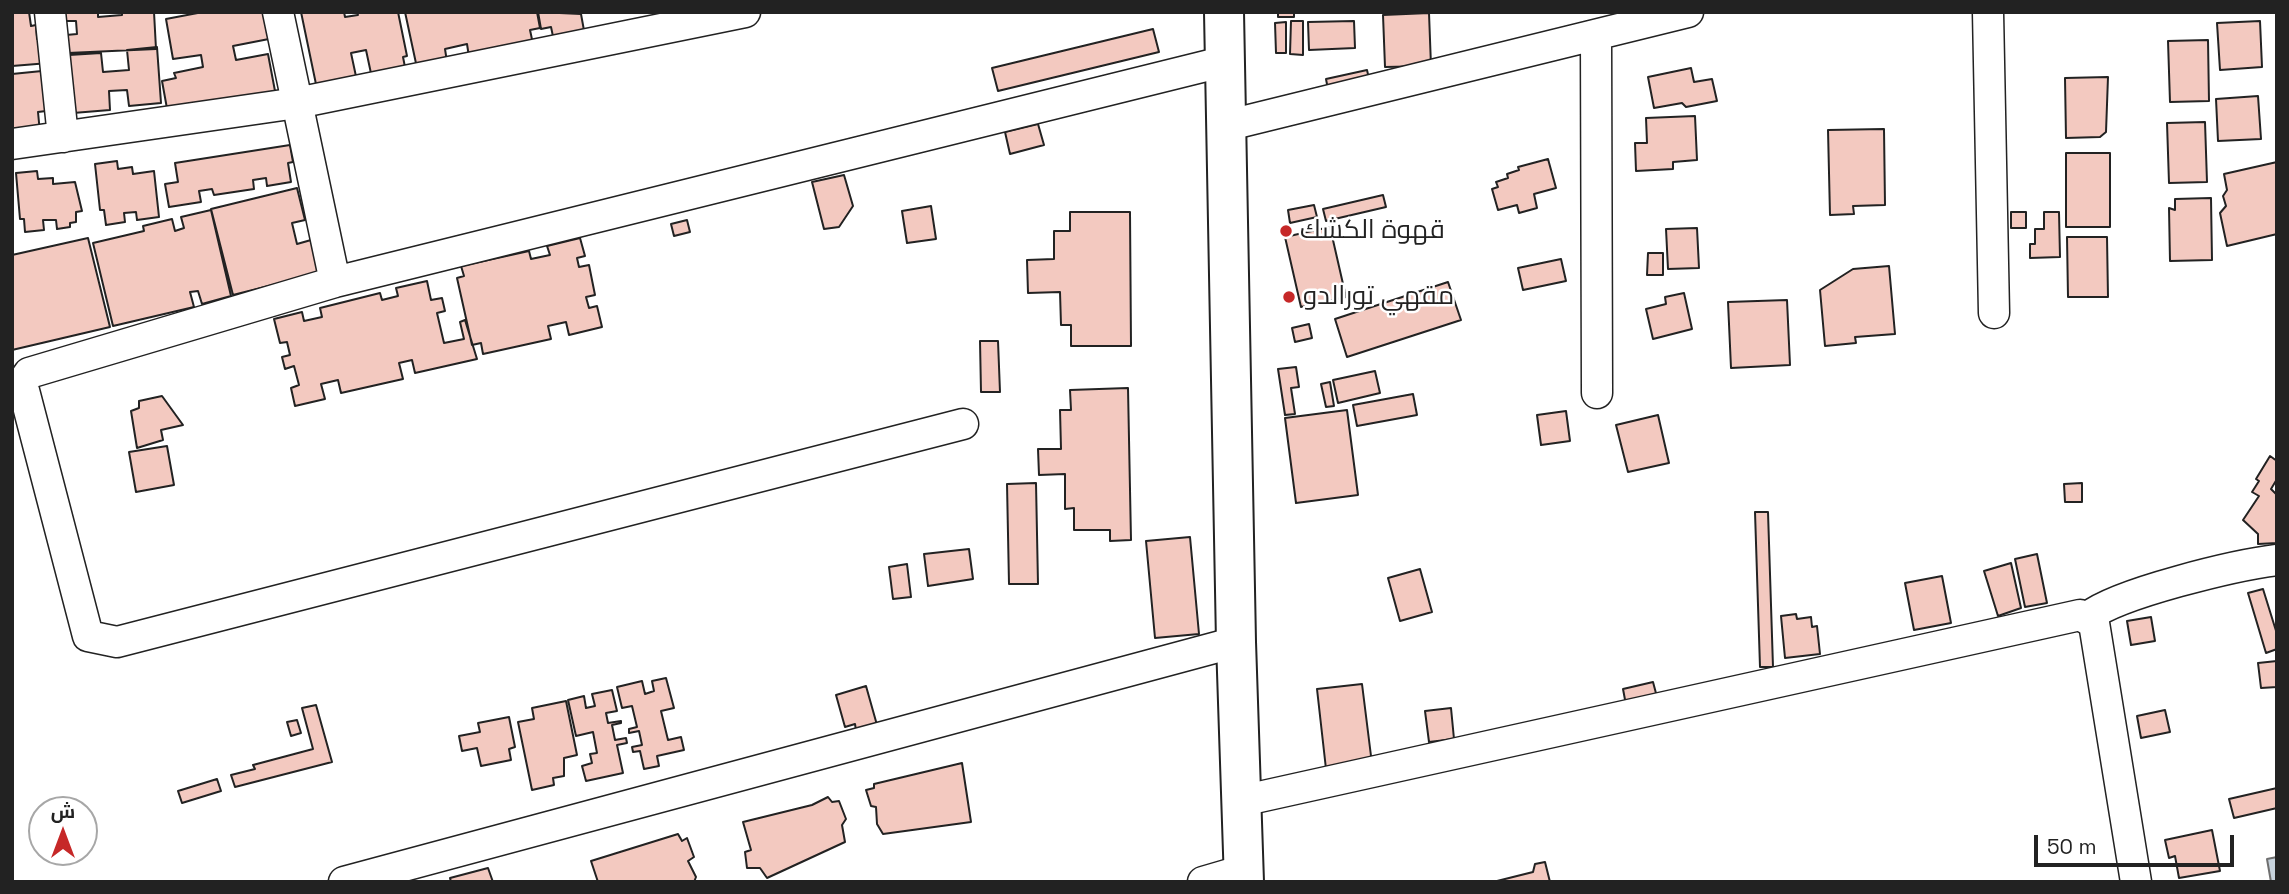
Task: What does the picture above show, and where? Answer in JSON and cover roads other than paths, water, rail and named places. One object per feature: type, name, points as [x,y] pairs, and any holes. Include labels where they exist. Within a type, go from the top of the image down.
[{"type":"main road","points":[[1224,12],[1236,642],[1244,876]]},
{"type":"street","points":[[50,12],[63,136]]},
{"type":"street","points":[[278,12],[335,282]]},
{"type":"street","points":[[12,144],[297,103],[745,12]]},
{"type":"street","points":[[1225,126],[1688,12]]},
{"type":"street","points":[[1988,12],[1994,313]]},
{"type":"street","points":[[1596,36],[1597,393]]},
{"type":"street","points":[[963,424],[117,642],[88,636],[22,383],[24,377],[335,282],[1226,61]]},
{"type":"street","points":[[2088,617],[2107,604],[2143,592],[2277,560]]},
{"type":"street","points":[[1241,801],[2080,615],[2088,617],[2094,623],[2136,882]]},
{"type":"street","points":[[344,882],[1236,642]]},
{"type":"street","points":[[1203,882],[1244,876]]},
{"type":"place","name":"قهوة الكشك","points":[[1286,231]]},
{"type":"place","name":"مقهي تورالدو","points":[[1289,297]]}]
